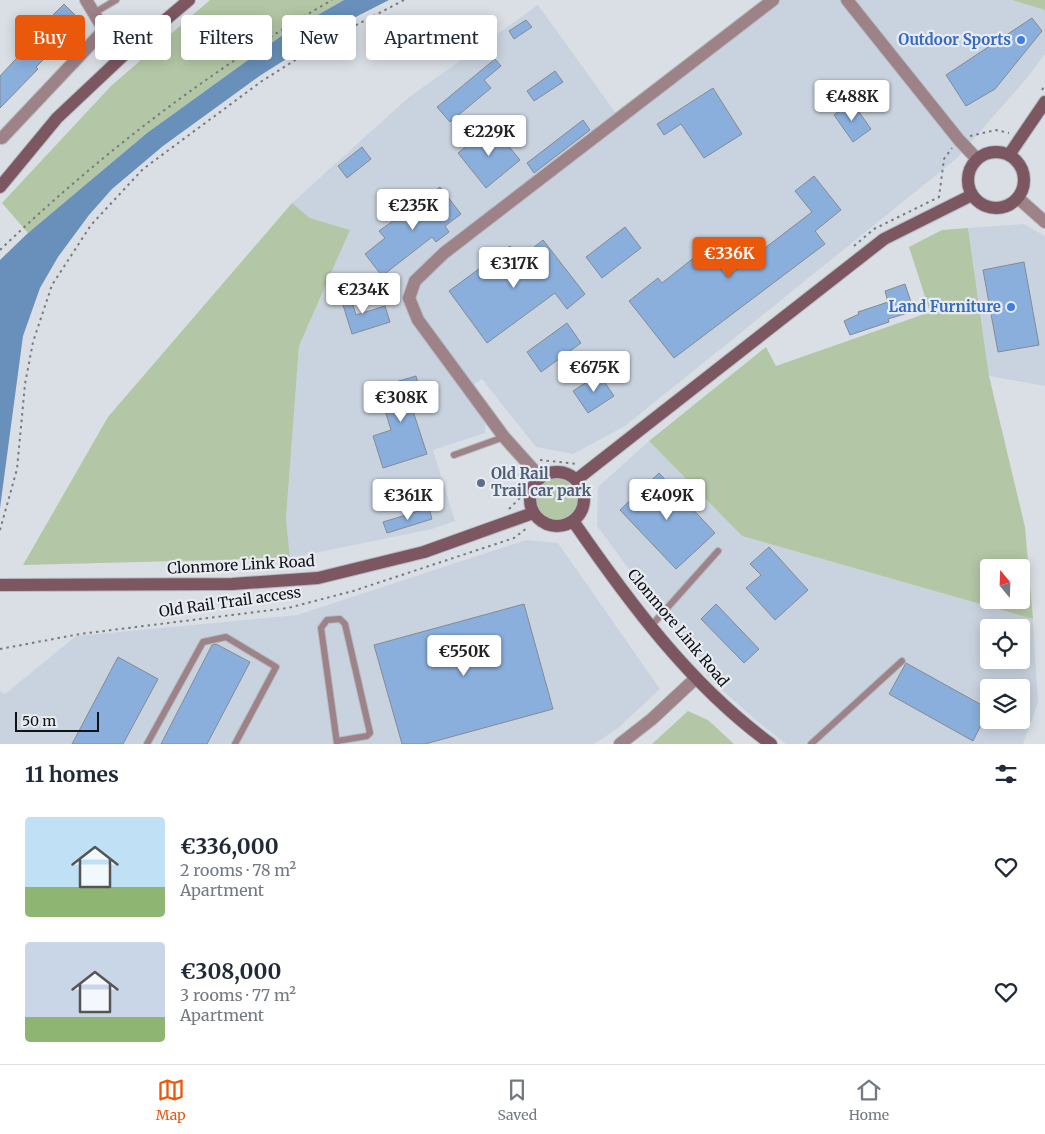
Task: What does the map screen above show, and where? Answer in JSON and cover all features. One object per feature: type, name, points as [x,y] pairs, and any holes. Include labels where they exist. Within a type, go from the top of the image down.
[{"type":"main road","points":[[171,15],[189,0]]},
{"type":"main road","points":[[0,187],[57,118],[119,60]]},
{"type":"main road","points":[[1009,155],[1045,102]]},
{"type":"main road","points":[[993,152],[1009,155],[1021,167],[1024,174],[1022,191],[1018,198],[1011,204],[994,209],[978,202],[968,188],[968,172],[977,159],[993,152]]},
{"type":"main road","points":[[576,480],[884,239],[972,195]]},
{"type":"main road","points":[[563,472],[576,480],[584,496],[579,514],[573,521],[556,526],[536,516],[530,498],[535,483],[540,477],[547,473],[563,472]]},
{"type":"main road","name":"Clonmore Link Road","points":[[0,585],[232,584],[318,578],[424,552],[536,516]]},
{"type":"main road","name":"Clonmore Link Road","points":[[573,521],[651,626],[696,678],[744,724],[771,744]]},
{"type":"street","points":[[86,0],[94,13]]},
{"type":"street","points":[[540,477],[504,437],[418,320],[409,298],[415,281],[444,253],[773,0]]},
{"type":"street","points":[[847,0],[959,140],[977,159]]},
{"type":"street","points":[[2,138],[95,40]]},
{"type":"street","points":[[1018,198],[1045,222]]},
{"type":"street","points":[[620,744],[652,719],[696,678]]},
{"type":"lane","points":[[94,13],[116,0]]},
{"type":"lane","points":[[454,455],[504,437]]},
{"type":"lane","points":[[651,626],[718,551]]},
{"type":"lane","points":[[340,618],[345,624],[370,733],[367,736],[337,742],[321,628],[327,620],[340,618]]},
{"type":"lane","points":[[147,744],[203,642],[226,638],[276,667],[235,744]]},
{"type":"lane","points":[[811,744],[902,661]]},
{"type":"path","points":[[0,250],[125,140],[211,77],[332,0]]},
{"type":"path","points":[[0,530],[17,469],[25,384],[33,342],[52,285],[91,225],[142,169],[262,81],[324,42],[404,0]]},
{"type":"path","points":[[501,513],[509,509]]},
{"type":"path","name":"Old Rail Trail access","points":[[0,649],[80,634],[288,608],[353,591],[514,538],[536,516]]},
{"type":"shaded area","points":[[765,0],[1012,0],[1045,10],[1045,54],[1027,78],[956,159],[625,426],[573,454],[536,447],[482,379],[464,390],[486,416],[485,433],[433,450],[455,521],[432,529],[290,558],[286,519],[299,346],[350,230],[310,218],[292,203],[408,98],[461,60],[497,60],[497,34],[538,5],[615,112]]},
{"type":"shaded area","points":[[1024,224],[1045,236],[1045,386],[989,376],[968,228]]},
{"type":"shaded area","points":[[649,441],[742,536],[980,604],[980,609],[998,609],[1033,619],[1038,702],[1030,724],[1030,679],[980,679],[980,729],[1028,729],[1023,744],[786,744],[712,681],[597,526],[598,487]]},
{"type":"shaded area","points":[[526,540],[558,543],[660,689],[617,729],[594,744],[0,744],[0,691],[5,694],[76,636],[297,615]]},
{"type":"green space","points":[[210,0],[344,0],[318,15],[282,15],[282,35],[272,43],[272,15],[193,15]]},
{"type":"green space","points":[[1012,0],[1045,0],[1045,10]]},
{"type":"green space","points":[[181,25],[181,60],[248,60],[147,133],[28,233],[2,203],[111,86],[141,60],[171,60],[171,34]]},
{"type":"green space","points":[[292,203],[310,218],[350,230],[299,346],[286,519],[290,558],[23,565],[108,417]]},
{"type":"green space","points":[[968,228],[989,376],[1025,527],[1028,559],[980,559],[980,604],[742,536],[649,441],[766,347],[776,366],[930,312],[909,247],[942,230]]},
{"type":"green space","points":[[557,478],[572,484],[578,499],[572,514],[557,520],[542,514],[536,499],[542,484]]},
{"type":"green space","points":[[1030,584],[1033,619],[998,609],[1030,609]]},
{"type":"green space","points":[[688,711],[708,720],[734,744],[652,744]]},
{"type":"water","points":[[344,0],[389,0],[356,17],[356,15],[318,15]]},
{"type":"water","points":[[282,35],[282,60],[285,60],[163,146],[112,189],[89,215],[58,257],[40,288],[23,336],[0,508],[0,260],[28,233],[147,133],[248,60],[272,60],[272,43]]},
{"type":"building","points":[[64,4],[75,15],[53,15]]},
{"type":"building","points":[[1032,18],[1042,31],[995,89],[966,106],[946,75]]},
{"type":"building","points":[[526,20],[532,27],[514,39],[509,31]]},
{"type":"building","points":[[15,60],[43,60],[36,67],[38,69],[0,108],[0,76]]},
{"type":"building","points":[[494,60],[501,66],[484,80],[491,88],[450,122],[437,107]]},
{"type":"building","points":[[555,71],[563,82],[534,101],[527,91]]},
{"type":"building","points":[[713,88],[742,134],[704,158],[681,124],[664,135],[657,124]]},
{"type":"building","points":[[852,102],[871,129],[853,142],[834,115]]},
{"type":"building","points":[[583,120],[590,130],[534,173],[527,163]]},
{"type":"building","points":[[492,126],[520,160],[486,188],[458,153]]},
{"type":"building","points":[[362,147],[371,159],[347,178],[338,166]]},
{"type":"building","points":[[814,176],[841,210],[815,231],[825,244],[674,358],[629,301],[658,278],[662,283],[705,249],[727,277],[812,212],[795,191]]},
{"type":"building","points":[[440,187],[461,214],[445,226],[449,232],[436,242],[432,237],[382,276],[365,254],[385,238],[379,231]]},
{"type":"building","points":[[625,227],[641,248],[602,278],[586,257]]},
{"type":"building","points":[[543,240],[585,294],[567,309],[555,293],[487,343],[449,291],[510,246],[519,259]]},
{"type":"building","name":"Land Furniture","points":[[1024,262],[1039,345],[998,352],[983,270]]},
{"type":"building","points":[[905,284],[914,311],[888,319],[889,322],[850,335],[844,321],[859,314],[858,312],[888,302],[885,291]]},
{"type":"building","points":[[348,289],[356,315],[385,306],[390,322],[352,334],[339,292]]},
{"type":"building","points":[[567,323],[581,343],[541,372],[527,352]]},
{"type":"building","points":[[599,374],[614,396],[588,413],[573,391]]},
{"type":"building","points":[[416,376],[424,404],[412,408],[427,454],[383,468],[373,436],[391,430],[378,387]]},
{"type":"building","points":[[659,473],[715,533],[676,569],[620,510]]},
{"type":"building","points":[[429,508],[432,519],[387,533],[383,522]]},
{"type":"building","points":[[769,547],[808,590],[775,620],[746,588],[761,575],[750,564]]},
{"type":"building","points":[[524,604],[553,709],[425,744],[402,744],[374,645]]},
{"type":"building","points":[[716,604],[759,649],[744,663],[701,619]]},
{"type":"building","points":[[216,644],[250,662],[207,744],[161,744],[212,645]]},
{"type":"building","points":[[118,657],[158,679],[123,744],[72,744]]},
{"type":"building","points":[[906,663],[980,704],[980,727],[973,741],[889,694]]},
{"type":"place","name":"Outdoor Sports","points":[[1021,40]]},
{"type":"place","name":"Land Furniture","points":[[1011,307]]},
{"type":"place","name":"Old Rail Trail car park","points":[[481,483]]}]
